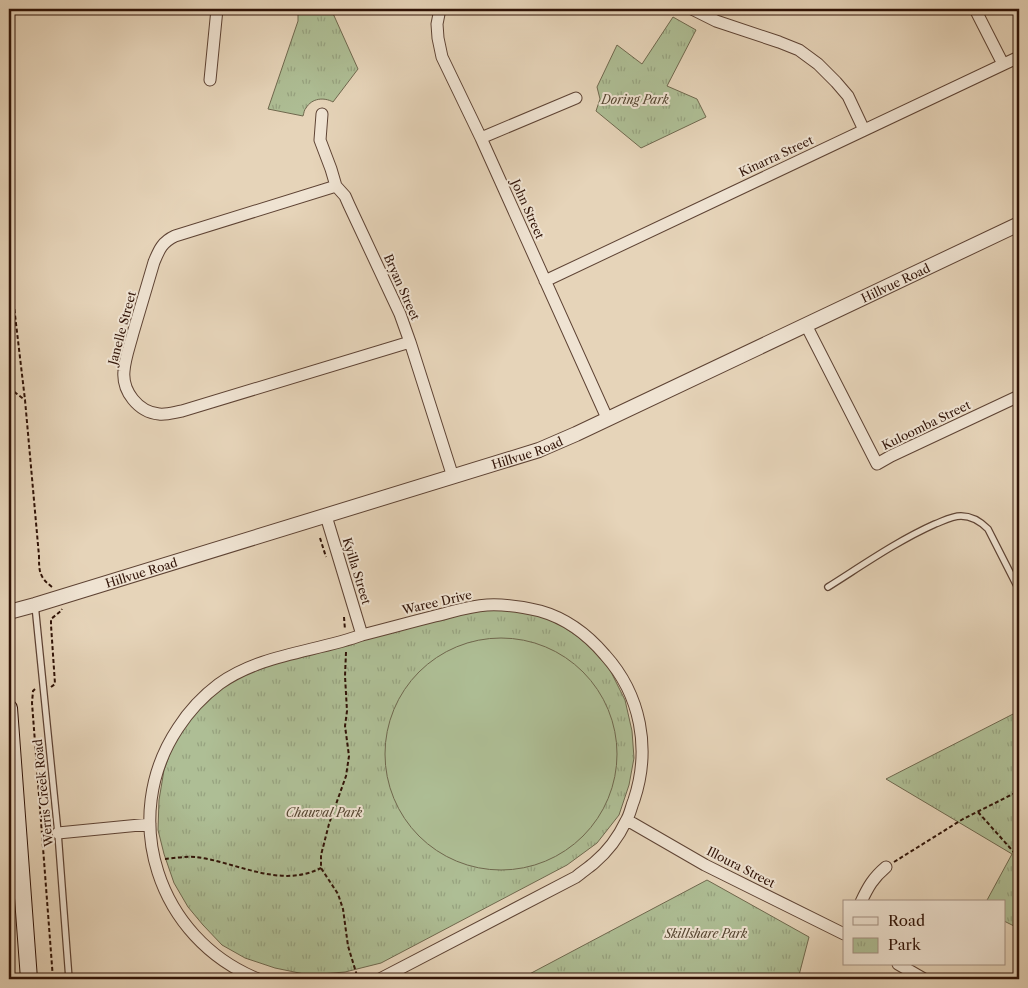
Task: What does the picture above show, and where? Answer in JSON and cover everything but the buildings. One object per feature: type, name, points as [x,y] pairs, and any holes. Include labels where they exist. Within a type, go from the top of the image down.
[{"type":"main road","points":[[9,708],[29,979]]},
{"type":"street","points":[[210,80],[217,9]]},
{"type":"street","name":"John Street","points":[[440,9],[438,38],[442,57],[481,138],[544,281],[608,418]]},
{"type":"street","points":[[692,9],[716,21],[799,50],[818,64],[848,96],[864,130]]},
{"type":"street","points":[[975,9],[1003,64]]},
{"type":"street","name":"Kinarra Street","points":[[544,281],[1019,57]]},
{"type":"street","points":[[481,138],[576,98]]},
{"type":"street","name":"Bryan Street","points":[[322,114],[320,140],[336,186],[345,196],[400,314],[453,477]]},
{"type":"street","name":"Janelle Street","points":[[336,186],[175,236],[164,242],[158,250],[154,262],[127,354],[124,381],[128,392],[138,405],[144,409],[164,415],[410,342]]},
{"type":"street","name":"Hillvue Road","points":[[9,612],[539,450],[1019,224]]},
{"type":"street","name":"Kuloomba Street","points":[[806,325],[877,464],[1019,396]]},
{"type":"street","name":"Kyilla Street","points":[[326,516],[362,635]]},
{"type":"street","name":"Waree Drive","points":[[251,978],[211,952],[192,934],[178,916],[168,897],[159,878],[154,859],[150,824],[151,798],[155,778],[160,761],[175,732],[199,701],[219,684],[264,661],[346,641],[362,635],[465,608],[488,605],[518,607],[542,612],[562,620],[581,632],[612,662],[623,678],[635,704],[641,728],[641,773],[627,820],[612,843],[595,863],[576,877],[380,979]]},
{"type":"street","name":"Illoura Street","points":[[627,820],[705,865],[843,934]]},
{"type":"street","points":[[58,833],[150,824]]},
{"type":"street","points":[[862,900],[868,886],[876,875],[886,867]]},
{"type":"street","points":[[901,966],[924,979]]},
{"type":"lane","points":[[828,587],[894,545],[927,528],[960,516],[970,517],[981,522],[988,529],[1019,590]]},
{"type":"lane","name":"Werris Creek Road","points":[[35,605],[58,833],[69,979]]},
{"type":"path","points":[[9,388],[25,400]]},
{"type":"path","points":[[320,538],[326,557]]},
{"type":"path","points":[[344,614],[347,711],[345,726],[349,756],[346,776],[329,824],[321,855],[322,868],[338,894],[343,909],[348,946],[358,979]]},
{"type":"path","points":[[886,867],[963,820],[1019,790]]},
{"type":"path","points":[[978,812],[1019,858]]},
{"type":"path","points":[[154,859],[195,856],[252,872],[288,877],[314,872],[322,868]]},
{"type":"green space","points":[[298,9],[331,9],[358,69],[333,102],[326,99],[315,100],[305,109],[303,116],[268,109],[298,21]]},
{"type":"green space","name":"Doring Park","points":[[673,17],[696,30],[667,86],[697,99],[706,117],[641,148],[596,111],[600,99],[597,87],[617,45],[642,64]]},
{"type":"green space","name":"Chauval Park","points":[[477,608],[535,613],[562,626],[577,636],[592,649],[610,670],[625,700],[632,731],[634,758],[629,785],[619,815],[597,843],[567,865],[381,963],[345,972],[309,975],[275,968],[245,958],[222,945],[188,907],[174,883],[158,830],[159,800],[164,770],[177,734],[201,704],[231,679],[267,662]]},
{"type":"green space","name":"Chauval Park","points":[[501,638],[524,640],[556,652],[575,664],[591,680],[603,699],[612,720],[617,754],[615,777],[603,809],[591,828],[575,844],[556,856],[535,865],[501,870],[478,868],[446,856],[427,844],[411,828],[399,809],[390,788],[385,754],[387,731],[399,699],[411,680],[427,664],[446,652],[467,643]]},
{"type":"green space","points":[[1019,711],[1019,923],[1014,926],[1006,922],[1006,900],[987,900],[1012,854],[886,779]]},
{"type":"green space","name":"Skillshare Park","points":[[707,880],[809,937],[798,979],[520,979]]}]
